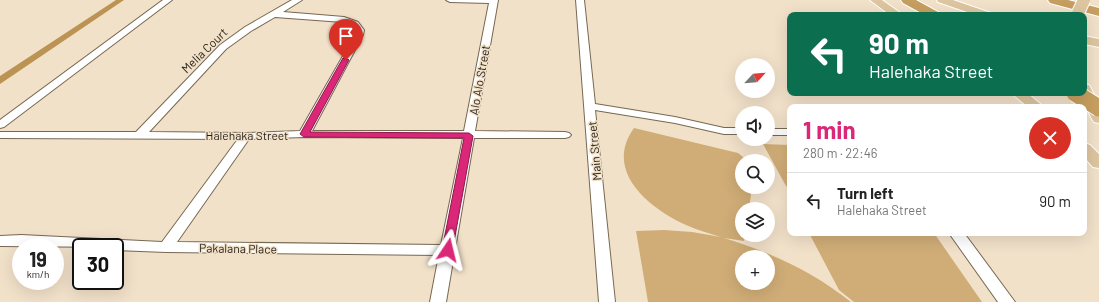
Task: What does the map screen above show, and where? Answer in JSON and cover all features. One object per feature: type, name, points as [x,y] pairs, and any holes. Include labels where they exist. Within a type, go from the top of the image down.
[{"type":"highway","points":[[907,0],[929,12]]},
{"type":"highway","points":[[1054,0],[1099,11]]},
{"type":"highway","points":[[1080,96],[1099,108]]},
{"type":"main road","points":[[875,0],[893,12]]},
{"type":"main road","points":[[942,0],[979,12]]},
{"type":"main road","points":[[1063,0],[1099,11]]},
{"type":"main road","points":[[1079,12],[1084,0]]},
{"type":"main road","points":[[1087,41],[1099,43]]},
{"type":"main road","points":[[1087,94],[1099,119]]},
{"type":"main road","points":[[1022,96],[1033,104]]},
{"type":"main road","points":[[1087,151],[1099,163]]},
{"type":"street","points":[[0,125],[168,0]]},
{"type":"street","name":"Melia Court","points":[[140,135],[223,47],[241,33],[298,0]]},
{"type":"street","points":[[450,0],[494,1]]},
{"type":"street","name":"Main Street","points":[[580,0],[607,302]]},
{"type":"street","name":"Alo Alo Street","points":[[438,302],[494,1]]},
{"type":"street","points":[[275,14],[344,20],[355,24],[360,30],[359,35],[304,134]]},
{"type":"street","points":[[590,106],[675,120],[724,130],[735,131]]},
{"type":"street","points":[[775,132],[787,132]]},
{"type":"street","name":"Halehaka Street","points":[[0,135],[565,135]]},
{"type":"street","points":[[166,248],[246,136]]},
{"type":"street","points":[[958,236],[1007,302]]},
{"type":"street","name":"Pakalana Place","points":[[0,241],[88,242],[137,247],[166,248],[448,250]]},
{"type":"shaded area","points":[[116,0],[124,0],[0,84],[0,76]]},
{"type":"shaded area","points":[[634,128],[738,153],[739,154],[735,154],[735,194],[751,194],[750,202],[735,202],[735,240],[724,238],[759,250],[735,250],[735,290],[775,290],[775,257],[806,272],[851,302],[648,302],[636,231],[664,230],[692,232],[721,237],[686,225],[658,209],[634,186],[627,173],[624,159],[626,144]]},
{"type":"shaded area","points":[[787,145],[787,187],[775,166],[775,154],[768,154],[764,146]]},
{"type":"shaded area","points":[[811,236],[936,236],[982,302],[854,302],[839,290]]},
{"type":"route","points":[[346,60],[304,134],[469,136],[448,250]]}]
